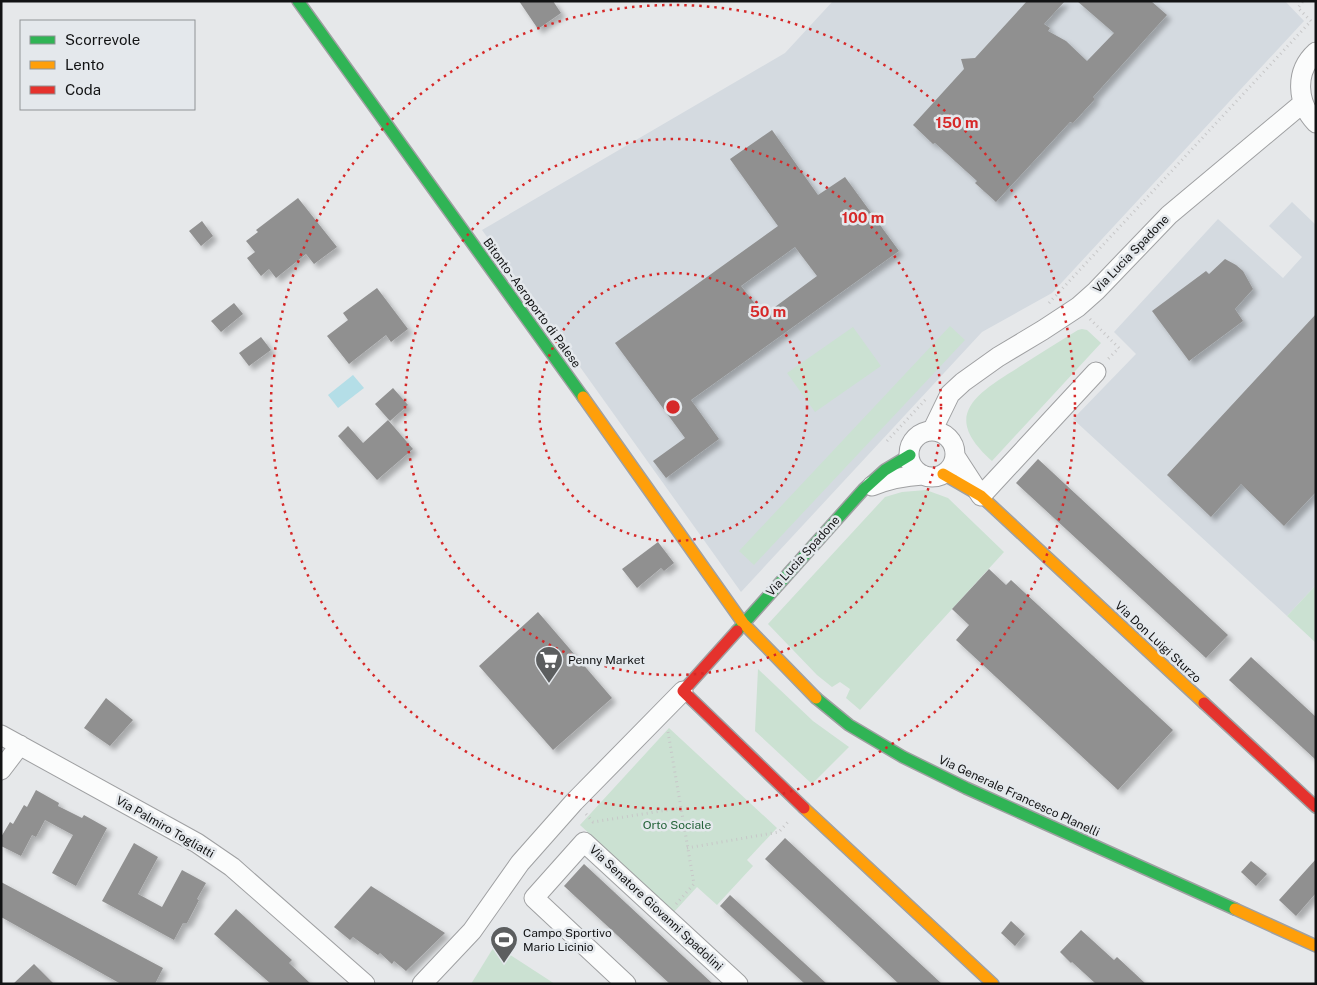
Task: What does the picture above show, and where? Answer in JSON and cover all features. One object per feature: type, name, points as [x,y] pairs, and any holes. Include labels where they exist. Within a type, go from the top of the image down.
[{"type":"street","name":"Bitonto - Aeroporto di Palese","points":[[298,1],[743,623]]},
{"type":"street","points":[[1316,52],[1306,65],[1300,86],[1303,103],[1309,116],[1316,123]]},
{"type":"street","name":"Via Lucia Spadone","points":[[950,394],[983,367],[1078,306],[1118,270],[1169,215],[1303,103]]},
{"type":"street","points":[[923,475],[915,469],[910,456],[913,441],[925,432],[932,431],[943,434],[981,496],[1096,372]]},
{"type":"street","points":[[932,431],[950,394]]},
{"type":"street","points":[[864,490],[889,479],[923,475],[933,477],[949,470],[953,464],[949,418],[950,394]]},
{"type":"street","name":"Via Lucia Spadone","points":[[682,691],[883,470],[895,462],[910,456]]},
{"type":"street","name":"Via Don Luigi Sturzo","points":[[943,474],[981,496],[1316,807]]},
{"type":"street","name":"Via Generale Francesco Planelli","points":[[743,623],[813,696],[849,725],[903,757],[966,788],[1316,946]]},
{"type":"street","points":[[422,984],[472,931],[520,863],[574,802],[682,691],[993,984]]},
{"type":"street","name":"Via Palmiro Togliatti","points":[[1,735],[197,843],[232,868],[365,984]]},
{"type":"street","points":[[1,770],[20,746]]},
{"type":"street","name":"Via Senatore Giovanni Spadolini","points":[[626,984],[534,898],[584,842],[738,984]]},
{"type":"path","points":[[1078,306],[1119,348],[1096,372]]},
{"type":"path","points":[[664,709],[694,884],[682,898]]},
{"type":"path","points":[[574,802],[594,822],[680,808]]},
{"type":"path","points":[[687,848],[779,832],[804,806]]},
{"type":"shaded area","points":[[833,1],[1285,1],[1304,21],[1052,293],[982,332],[741,592],[482,230],[785,53]]},
{"type":"shaded area","points":[[1292,202],[1316,225],[1316,585],[1287,616],[1073,419],[1136,354],[1114,332],[1218,219],[1283,278],[1302,257],[1269,226]]},
{"type":"green space","points":[[950,326],[965,340],[754,565],[739,551]]},
{"type":"green space","points":[[853,327],[881,366],[815,412],[787,373]]},
{"type":"green space","points":[[1082,329],[1087,330],[1101,343],[992,461],[976,445],[968,431],[966,418],[970,407],[978,396],[1003,377]]},
{"type":"green space","points":[[926,490],[948,498],[1004,552],[860,710],[846,698],[850,689],[840,682],[832,687],[817,675],[768,624],[885,497],[902,492]]},
{"type":"green space","points":[[1316,585],[1316,643],[1287,616]]},
{"type":"green space","points":[[758,669],[813,721],[849,747],[812,784],[755,731]]},
{"type":"green space","name":"Orto Sociale","points":[[669,728],[777,828],[747,860],[753,866],[717,905],[697,887],[674,912],[580,825]]},
{"type":"green space","name":"Campo Sportivo Mario Licinio","points":[[495,945],[555,984],[471,984]]},
{"type":"water","points":[[353,375],[364,388],[338,408],[328,395]]},
{"type":"building","points":[[519,1],[553,1],[561,13],[538,29]]},
{"type":"building","points":[[1027,1],[1065,1],[1044,24],[1050,28],[1048,31],[1066,41],[1087,61],[1114,33],[1077,1],[1151,1],[1167,15],[1093,97],[1095,99],[1073,123],[1070,122],[996,202],[975,183],[977,181],[913,125],[964,69],[961,59],[975,58]]},
{"type":"building","points":[[772,130],[818,195],[845,177],[899,251],[691,400],[719,439],[666,478],[653,461],[685,438],[615,343],[778,226],[730,159]],"holes":[[[795,247],[817,276],[764,315],[741,286]]]},
{"type":"building","points":[[298,198],[337,247],[314,264],[306,254],[276,278],[269,269],[261,276],[247,258],[255,252],[246,241],[258,232],[256,230]]},
{"type":"building","points":[[202,221],[213,236],[201,246],[189,231]]},
{"type":"building","points":[[1225,259],[1243,271],[1253,289],[1235,309],[1243,321],[1189,361],[1152,311],[1206,271],[1209,274]]},
{"type":"building","points":[[377,288],[408,329],[391,342],[386,335],[349,364],[327,336],[348,320],[343,313]]},
{"type":"building","points":[[234,303],[243,314],[221,332],[211,321]]},
{"type":"building","points":[[1316,314],[1316,492],[1284,526],[1241,484],[1211,517],[1167,475]]},
{"type":"building","points":[[261,337],[271,350],[249,366],[239,353]]},
{"type":"building","points":[[393,388],[408,405],[390,421],[375,404]]},
{"type":"building","points":[[388,420],[413,449],[377,480],[338,436],[348,426],[363,443]]},
{"type":"building","points":[[1038,459],[1228,635],[1206,658],[1016,483]]},
{"type":"building","points":[[658,542],[674,563],[664,571],[661,568],[637,588],[622,569]]},
{"type":"building","points":[[989,569],[1006,585],[1011,580],[1173,730],[1118,790],[956,640],[969,625],[952,609]]},
{"type":"building","points":[[538,612],[612,698],[553,750],[479,666]]},
{"type":"building","points":[[1251,657],[1316,717],[1316,760],[1229,680]]},
{"type":"building","points":[[106,698],[133,720],[110,746],[84,728]]},
{"type":"building","points":[[36,790],[59,803],[58,806],[82,818],[84,815],[107,828],[76,886],[52,873],[73,835],[45,820],[36,837],[32,835],[21,856],[1,846],[1,837],[10,822],[13,824],[24,805],[27,807]]},
{"type":"building","points":[[785,838],[942,984],[899,984],[765,859]]},
{"type":"building","points":[[134,843],[158,857],[138,894],[162,907],[182,870],[206,883],[187,923],[183,923],[174,940],[102,901]]},
{"type":"building","points":[[1316,859],[1316,893],[1296,916],[1279,900]]},
{"type":"building","points":[[1251,861],[1267,874],[1256,886],[1241,872]]},
{"type":"building","points":[[584,864],[713,984],[670,984],[564,886]]},
{"type":"building","points":[[1,882],[163,968],[155,984],[121,984],[1,917]]},
{"type":"building","points":[[371,886],[445,933],[406,971],[394,961],[392,964],[380,953],[378,955],[353,937],[350,940],[334,927]]},
{"type":"building","points":[[730,895],[827,984],[805,984],[720,906]]},
{"type":"building","points":[[236,909],[292,960],[289,963],[311,984],[271,984],[214,934]]},
{"type":"building","points":[[1011,921],[1025,934],[1015,946],[1001,933]]},
{"type":"building","points":[[1081,930],[1114,960],[1117,957],[1146,984],[1096,984],[1060,952]]},
{"type":"building","points":[[34,964],[54,984],[13,984]]},
{"type":"traffic: fast","points":[[298,1],[583,397]]},
{"type":"traffic: fast","points":[[737,631],[864,489],[885,470],[910,455]]},
{"type":"traffic: fast","points":[[816,698],[849,725],[903,757],[966,788],[1235,909]]},
{"type":"traffic: slow","points":[[583,397],[743,623],[816,698]]},
{"type":"traffic: slow","points":[[943,474],[981,496],[1204,703]]},
{"type":"traffic: slow","points":[[804,808],[993,984]]},
{"type":"traffic: slow","points":[[1235,909],[1316,946]]},
{"type":"traffic: jam","points":[[737,631],[683,691],[804,808]]},
{"type":"traffic: jam","points":[[1204,703],[1316,807]]},
{"type":"place","name":"Penny Market","points":[[549,684]]},
{"type":"place","name":"Campo Sportivo Mario Licinio","points":[[504,964]]}]
